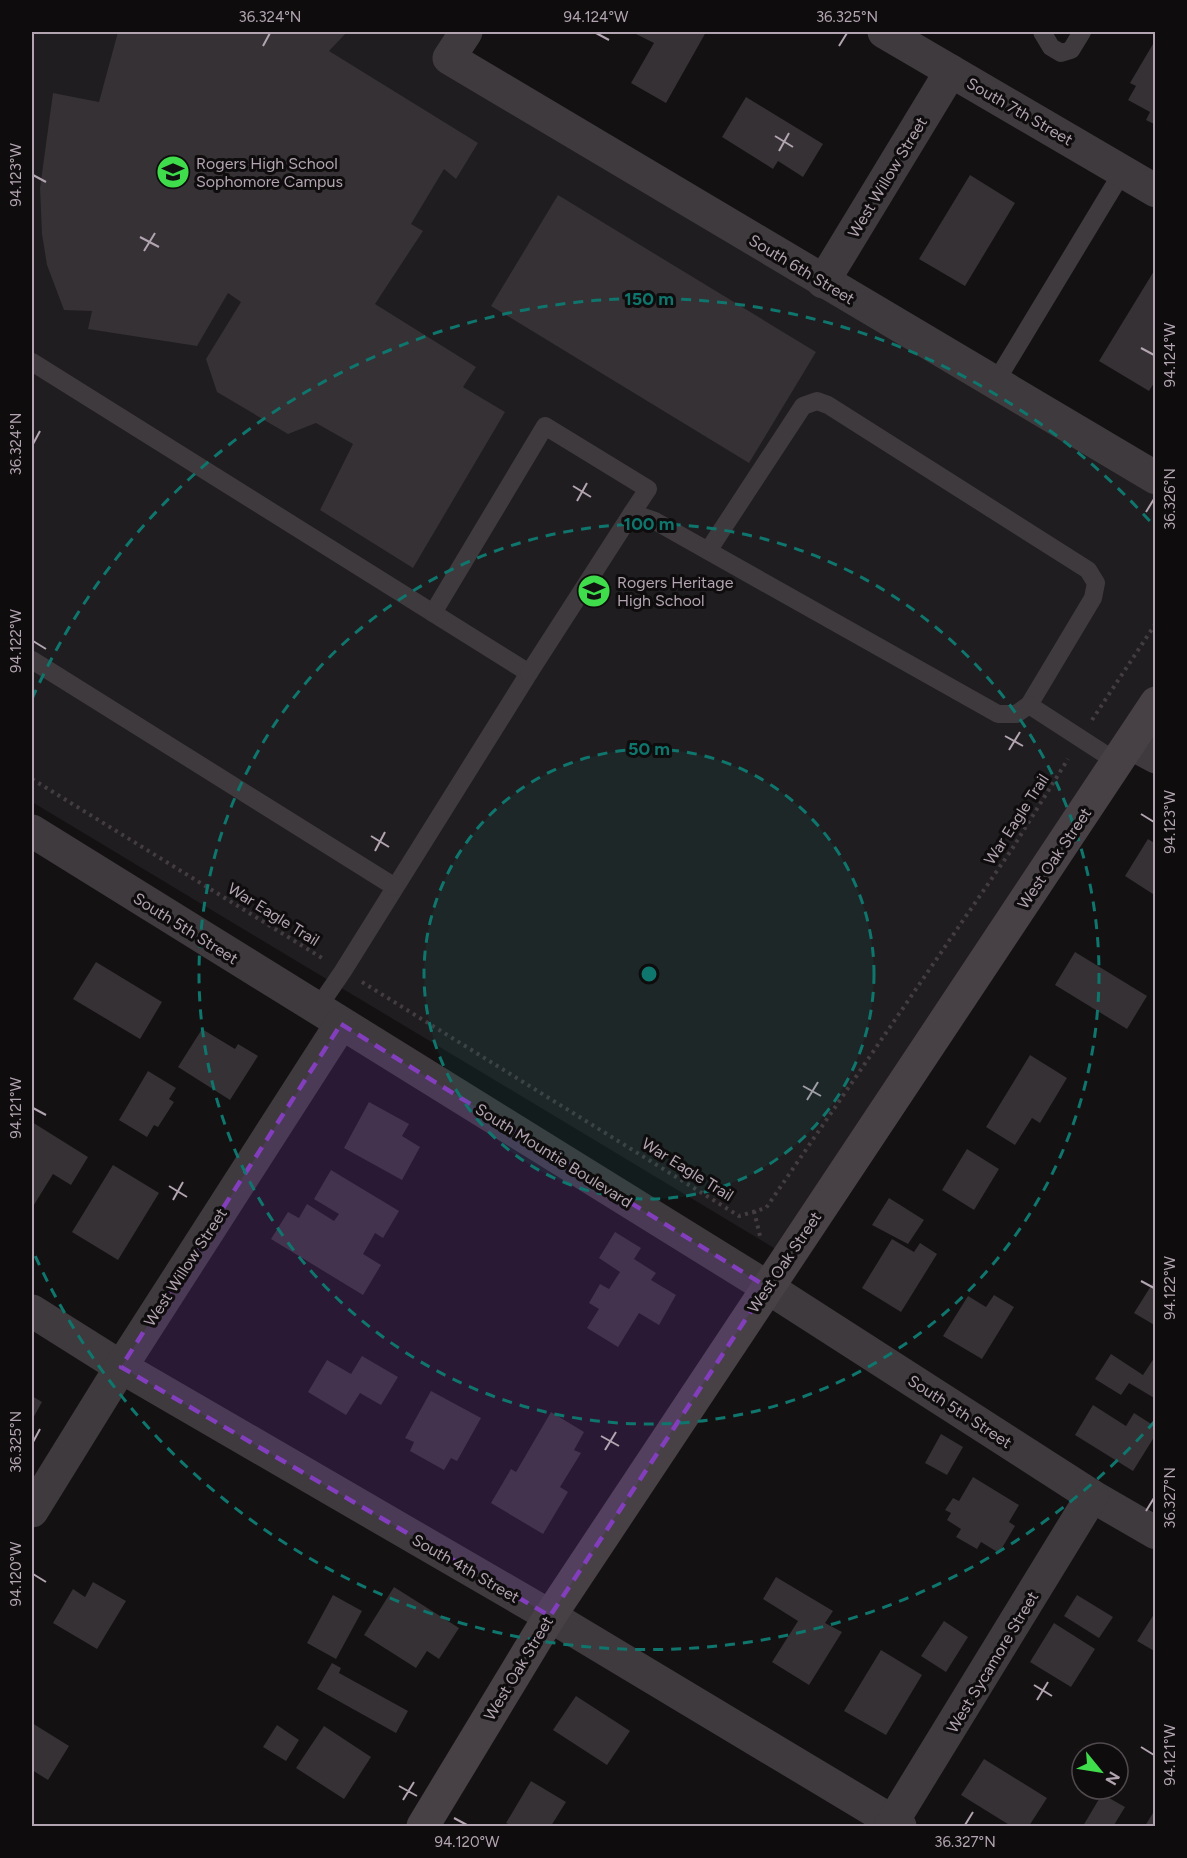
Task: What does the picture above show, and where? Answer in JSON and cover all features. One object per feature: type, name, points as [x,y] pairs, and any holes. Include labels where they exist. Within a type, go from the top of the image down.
[{"type":"street","name":"South 7th Street","points":[[884,32],[1155,191]]},
{"type":"street","name":"South 6th Street","points":[[457,45],[823,282],[1155,478]]},
{"type":"street","name":"West Willow Street","points":[[823,282],[951,71]]},
{"type":"street","name":"West Oak Street","points":[[423,1827],[550,1616],[767,1287],[1134,754],[1155,703]]},
{"type":"street","name":"South 5th Street","points":[[32,831],[329,1016]]},
{"type":"street","name":"West Willow Street","points":[[32,1511],[121,1367],[329,1016]]},
{"type":"street","name":"South Mountie Boulevard","points":[[329,1016],[767,1287]]},
{"type":"street","name":"South 5th Street","points":[[767,1287],[1092,1496],[1155,1533]]},
{"type":"street","name":"South 4th Street","points":[[32,1311],[121,1367],[550,1616],[894,1825]]},
{"type":"street","name":"West Sycamore Street","points":[[894,1825],[1092,1496]]},
{"type":"lane","points":[[1042,32],[1050,47],[1061,53],[1071,50],[1082,32]]},
{"type":"lane","points":[[995,383],[1123,171]]},
{"type":"lane","points":[[32,362],[529,673]]},
{"type":"lane","points":[[632,513],[655,521],[708,551],[998,714],[1016,714],[1029,705],[1093,598],[1096,583],[1088,570],[828,405],[817,401],[803,406],[708,551]]},
{"type":"lane","points":[[329,1016],[343,971],[529,673],[648,489],[545,426],[433,613]]},
{"type":"lane","points":[[32,660],[396,887]]},
{"type":"lane","points":[[1029,705],[1081,738],[1134,754]]},
{"type":"path","name":"War Eagle Trail","points":[[32,779],[739,1216],[766,1208],[1012,849],[1155,623]]},
{"type":"path","points":[[754,1211],[762,1241]]},
{"type":"highlighted area","points":[[341,1024],[767,1287],[550,1616],[121,1367]]},
{"type":"shaded area","name":"Rogers Heritage High School","points":[[32,32],[461,32],[449,58],[1155,478],[1155,703],[789,1257],[32,802]]},
{"type":"building","points":[[118,32],[347,32],[329,51],[478,143],[456,179],[444,169],[411,224],[423,231],[375,304],[476,367],[463,387],[505,412],[413,568],[320,510],[353,444],[316,423],[288,434],[217,392],[206,359],[241,302],[228,293],[197,346],[88,329],[92,311],[64,310],[47,265],[42,234],[40,188],[53,93],[99,102]]},
{"type":"building","points":[[632,32],[706,32],[666,103],[631,83],[654,43]]},
{"type":"building","points":[[1156,39],[1156,125],[1146,120],[1150,112],[1128,100],[1136,86],[1130,83]]},
{"type":"building","points":[[746,97],[823,144],[803,177],[778,161],[773,169],[722,137]]},
{"type":"building","points":[[970,175],[1015,203],[965,286],[919,259]]},
{"type":"building","points":[[558,195],[816,352],[749,463],[491,306]]},
{"type":"building","points":[[1154,271],[1156,272],[1156,380],[1149,391],[1099,361]]},
{"type":"building","points":[[1148,839],[1156,844],[1156,896],[1125,876]]},
{"type":"building","points":[[1075,952],[1147,996],[1127,1029],[1055,985]]},
{"type":"building","points":[[96,962],[162,1002],[140,1039],[73,999]]},
{"type":"building","points":[[202,1029],[235,1049],[238,1044],[258,1056],[230,1100],[178,1067]]},
{"type":"building","points":[[1030,1055],[1067,1078],[1040,1123],[1032,1118],[1015,1145],[986,1127]]},
{"type":"building","points":[[148,1071],[176,1088],[169,1099],[174,1102],[158,1127],[154,1125],[147,1137],[119,1120]]},
{"type":"building","points":[[369,1102],[409,1124],[402,1136],[420,1147],[402,1180],[344,1148]]},
{"type":"building","points":[[32,1122],[88,1157],[71,1185],[53,1174],[32,1208]]},
{"type":"building","points":[[967,1149],[999,1169],[974,1210],[942,1190]]},
{"type":"building","points":[[113,1165],[159,1193],[118,1260],[72,1232]]},
{"type":"building","points":[[331,1170],[399,1211],[383,1238],[375,1233],[363,1254],[381,1265],[363,1295],[271,1239],[288,1212],[299,1218],[307,1204],[334,1221],[339,1214],[314,1199]]},
{"type":"building","points":[[889,1198],[924,1220],[908,1244],[872,1225]]},
{"type":"building","points":[[615,1232],[641,1248],[634,1259],[656,1273],[651,1280],[676,1295],[659,1325],[639,1313],[618,1347],[587,1328],[599,1309],[589,1303],[600,1284],[609,1289],[620,1272],[599,1258]]},
{"type":"building","points":[[892,1239],[914,1252],[920,1243],[937,1254],[901,1312],[862,1288]]},
{"type":"building","points":[[1156,1278],[1156,1326],[1134,1313]]},
{"type":"building","points":[[994,1295],[1014,1307],[982,1359],[943,1336],[968,1296],[986,1307]]},
{"type":"building","points":[[1111,1354],[1143,1375],[1156,1355],[1156,1399],[1129,1383],[1121,1395],[1095,1379]]},
{"type":"building","points":[[362,1356],[398,1377],[381,1405],[360,1393],[346,1415],[308,1392],[327,1360],[351,1374]]},
{"type":"building","points":[[431,1391],[481,1418],[457,1461],[451,1458],[444,1470],[410,1451],[414,1442],[405,1438]]},
{"type":"building","points":[[32,1396],[42,1402],[32,1420]]},
{"type":"building","points":[[1093,1405],[1126,1426],[1134,1413],[1156,1427],[1156,1434],[1133,1471],[1075,1435]]},
{"type":"building","points":[[551,1412],[584,1432],[574,1450],[581,1453],[560,1487],[568,1492],[543,1534],[491,1503],[511,1469],[516,1472]]},
{"type":"building","points":[[941,1434],[963,1447],[947,1475],[925,1463]]},
{"type":"building","points":[[973,1477],[1019,1505],[1009,1522],[1015,1526],[999,1553],[981,1542],[977,1549],[956,1537],[961,1529],[947,1520],[951,1513],[945,1510],[953,1498],[959,1501]]},
{"type":"building","points":[[776,1577],[833,1611],[825,1623],[842,1632],[809,1685],[772,1662],[798,1621],[763,1599]]},
{"type":"building","points":[[93,1582],[126,1601],[97,1649],[53,1623],[73,1589],[85,1597]]},
{"type":"building","points":[[394,1587],[459,1628],[439,1659],[427,1651],[416,1668],[364,1635]]},
{"type":"building","points":[[333,1595],[362,1611],[336,1659],[307,1643]]},
{"type":"building","points":[[1077,1595],[1113,1617],[1099,1638],[1064,1616]]},
{"type":"building","points":[[1156,1611],[1156,1652],[1137,1641]]},
{"type":"building","points":[[944,1621],[968,1637],[946,1672],[921,1656]]},
{"type":"building","points":[[1054,1623],[1095,1649],[1071,1687],[1030,1662]]},
{"type":"building","points":[[881,1650],[922,1675],[886,1735],[844,1711]]},
{"type":"building","points":[[332,1663],[341,1668],[339,1673],[408,1711],[396,1733],[317,1689]]},
{"type":"building","points":[[576,1696],[630,1731],[607,1765],[553,1730]]},
{"type":"building","points":[[32,1723],[69,1746],[48,1780],[32,1770]]},
{"type":"building","points":[[277,1725],[299,1740],[286,1761],[263,1747]]},
{"type":"building","points":[[324,1726],[371,1757],[344,1799],[296,1768]]},
{"type":"building","points":[[984,1759],[1047,1798],[1029,1826],[1011,1826],[961,1795]]},
{"type":"building","points":[[531,1781],[566,1802],[551,1826],[512,1826],[506,1823]]},
{"type":"building","points":[[1098,1801],[1114,1801],[1125,1807],[1114,1825],[1117,1826],[1083,1826]]},
{"type":"building","points":[[1156,1808],[1156,1826],[1145,1826]]},
{"type":"place","name":"Rogers High School Sophomore Campus","points":[[173,172]]},
{"type":"place","name":"Rogers Heritage High School","points":[[594,591]]}]
